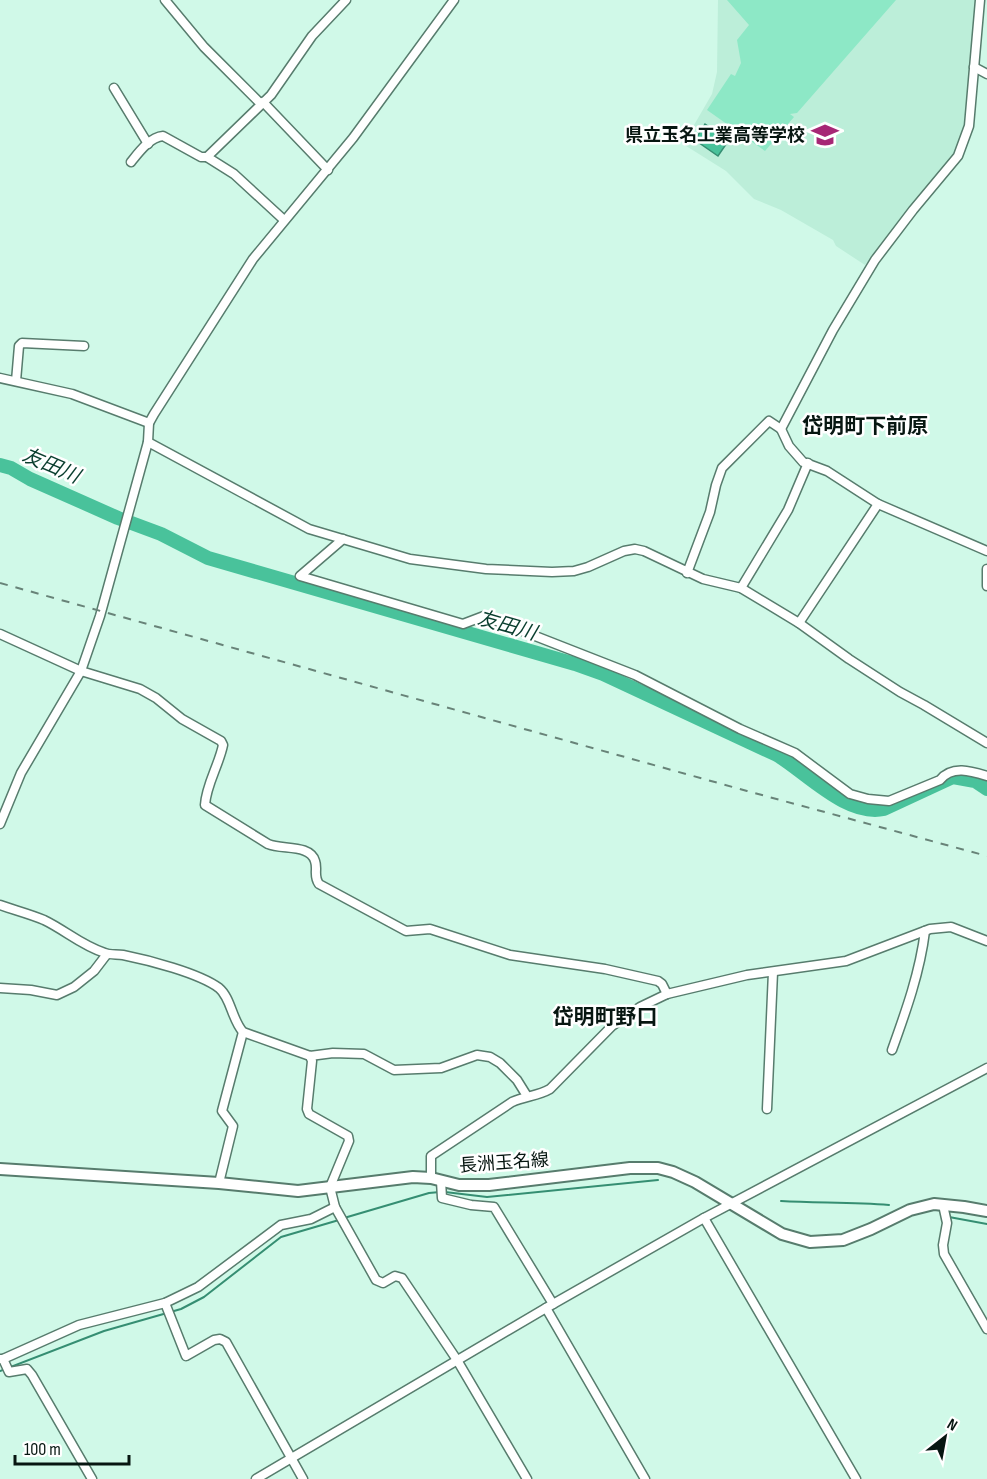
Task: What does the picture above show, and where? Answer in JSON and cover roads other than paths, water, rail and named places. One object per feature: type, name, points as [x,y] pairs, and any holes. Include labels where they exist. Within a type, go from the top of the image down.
[{"type":"main road","name":"長洲玉名線","points":[[0,1169],[219,1183],[298,1191],[413,1177],[439,1186],[489,1185],[630,1168],[657,1168],[684,1177],[782,1234],[810,1242],[843,1239],[871,1229],[910,1210],[934,1204],[987,1211]]},
{"type":"street","points":[[165,0],[204,47],[328,170]]},
{"type":"street","points":[[207,157],[281,83],[312,36],[346,0]]},
{"type":"street","points":[[0,824],[21,773],[81,671],[100,616],[148,442],[149,423],[240,278],[284,220],[328,170],[454,0]]},
{"type":"street","points":[[781,429],[833,330],[875,260],[958,156],[969,126],[980,0]]},
{"type":"street","points":[[974,67],[987,74]]},
{"type":"street","points":[[114,88],[148,144]]},
{"type":"street","points":[[131,162],[148,144],[159,136],[163,136],[201,157],[207,157],[234,174],[284,220]]},
{"type":"street","points":[[16,381],[19,346],[22,343],[84,346]]},
{"type":"street","points":[[0,378],[72,394],[149,423]]},
{"type":"street","points":[[687,573],[710,512],[722,468],[769,421],[781,429],[789,446],[803,462],[827,471],[878,504],[987,551]]},
{"type":"street","points":[[148,442],[291,521],[309,529],[410,559],[486,569],[528,572],[574,571],[624,551],[644,550],[687,573],[741,588],[799,622],[849,659],[900,692],[987,743]]},
{"type":"street","points":[[741,588],[788,510],[808,464]]},
{"type":"street","points":[[799,622],[878,504]]},
{"type":"street","points":[[343,539],[300,576],[463,624],[484,616],[635,675],[740,729],[795,753],[850,794],[889,801],[940,780],[945,774],[966,769],[987,776]]},
{"type":"street","points":[[987,569],[987,586]]},
{"type":"street","points":[[0,634],[81,671],[140,689],[156,698],[182,719],[221,741],[223,745],[220,759],[205,798],[205,805],[268,844],[278,848],[300,848],[310,854],[315,860],[315,879],[319,884],[406,931],[430,929],[510,955],[605,969],[658,981],[667,994]]},
{"type":"street","points":[[0,905],[44,920],[90,947],[107,954],[122,955],[177,970],[218,988],[224,993],[236,1024],[243,1032],[310,1056],[333,1053],[364,1054],[394,1070],[441,1068],[477,1055],[490,1057],[500,1063],[517,1080],[527,1096]]},
{"type":"street","points":[[645,1479],[494,1207],[471,1205],[442,1198],[430,1156],[512,1102],[527,1096],[540,1095],[550,1089],[612,1026],[640,1007],[667,994],[747,975],[846,961],[925,931],[951,927],[987,941]]},
{"type":"street","points":[[892,1050],[908,1006],[923,950],[925,931]]},
{"type":"street","points":[[0,988],[57,995],[74,987],[94,971],[107,954]]},
{"type":"street","points":[[767,1109],[773,972]]},
{"type":"street","points":[[219,1183],[233,1126],[222,1111],[243,1032]]},
{"type":"street","points":[[310,1056],[312,1061],[307,1109],[309,1114],[348,1136],[349,1141],[330,1187],[335,1207],[376,1280],[383,1283],[395,1276],[402,1278],[457,1360],[527,1479]]},
{"type":"street","points":[[256,1479],[549,1306],[704,1218],[987,1068]]},
{"type":"street","points":[[943,1205],[946,1222],[944,1254],[987,1329]]},
{"type":"street","points":[[4,1364],[78,1325],[166,1309],[281,1225],[311,1219],[335,1207]]},
{"type":"street","points":[[704,1218],[856,1479]]},
{"type":"street","points":[[166,1309],[186,1356],[214,1340],[220,1339],[225,1342],[303,1479]]},
{"type":"street","points":[[4,1364],[27,1369],[92,1479]]},
{"type":"waterway","name":"友田川","points":[[0,465],[118,518],[161,534],[208,558],[603,674],[777,755],[828,792],[856,806],[870,810],[884,809],[953,777],[975,781],[987,789]]},
{"type":"waterway","points":[[445,1192],[487,1197],[658,1180]]},
{"type":"waterway","points":[[344,1218],[429,1193],[440,1192]]},
{"type":"waterway","points":[[781,1201],[889,1205]]},
{"type":"waterway","points":[[949,1217],[987,1224]]},
{"type":"waterway","points":[[0,1371],[104,1331],[181,1309],[204,1297],[281,1237],[339,1220]]},
{"type":"railway","points":[[0,583],[987,856]]},
{"type":"place","name":"県立玉名工業高等学校","points":[[825,135]]},
{"type":"district","name":"岱明町下前原","points":[[865,426]]},
{"type":"district","name":"岱明町野口","points":[[605,1017]]}]
